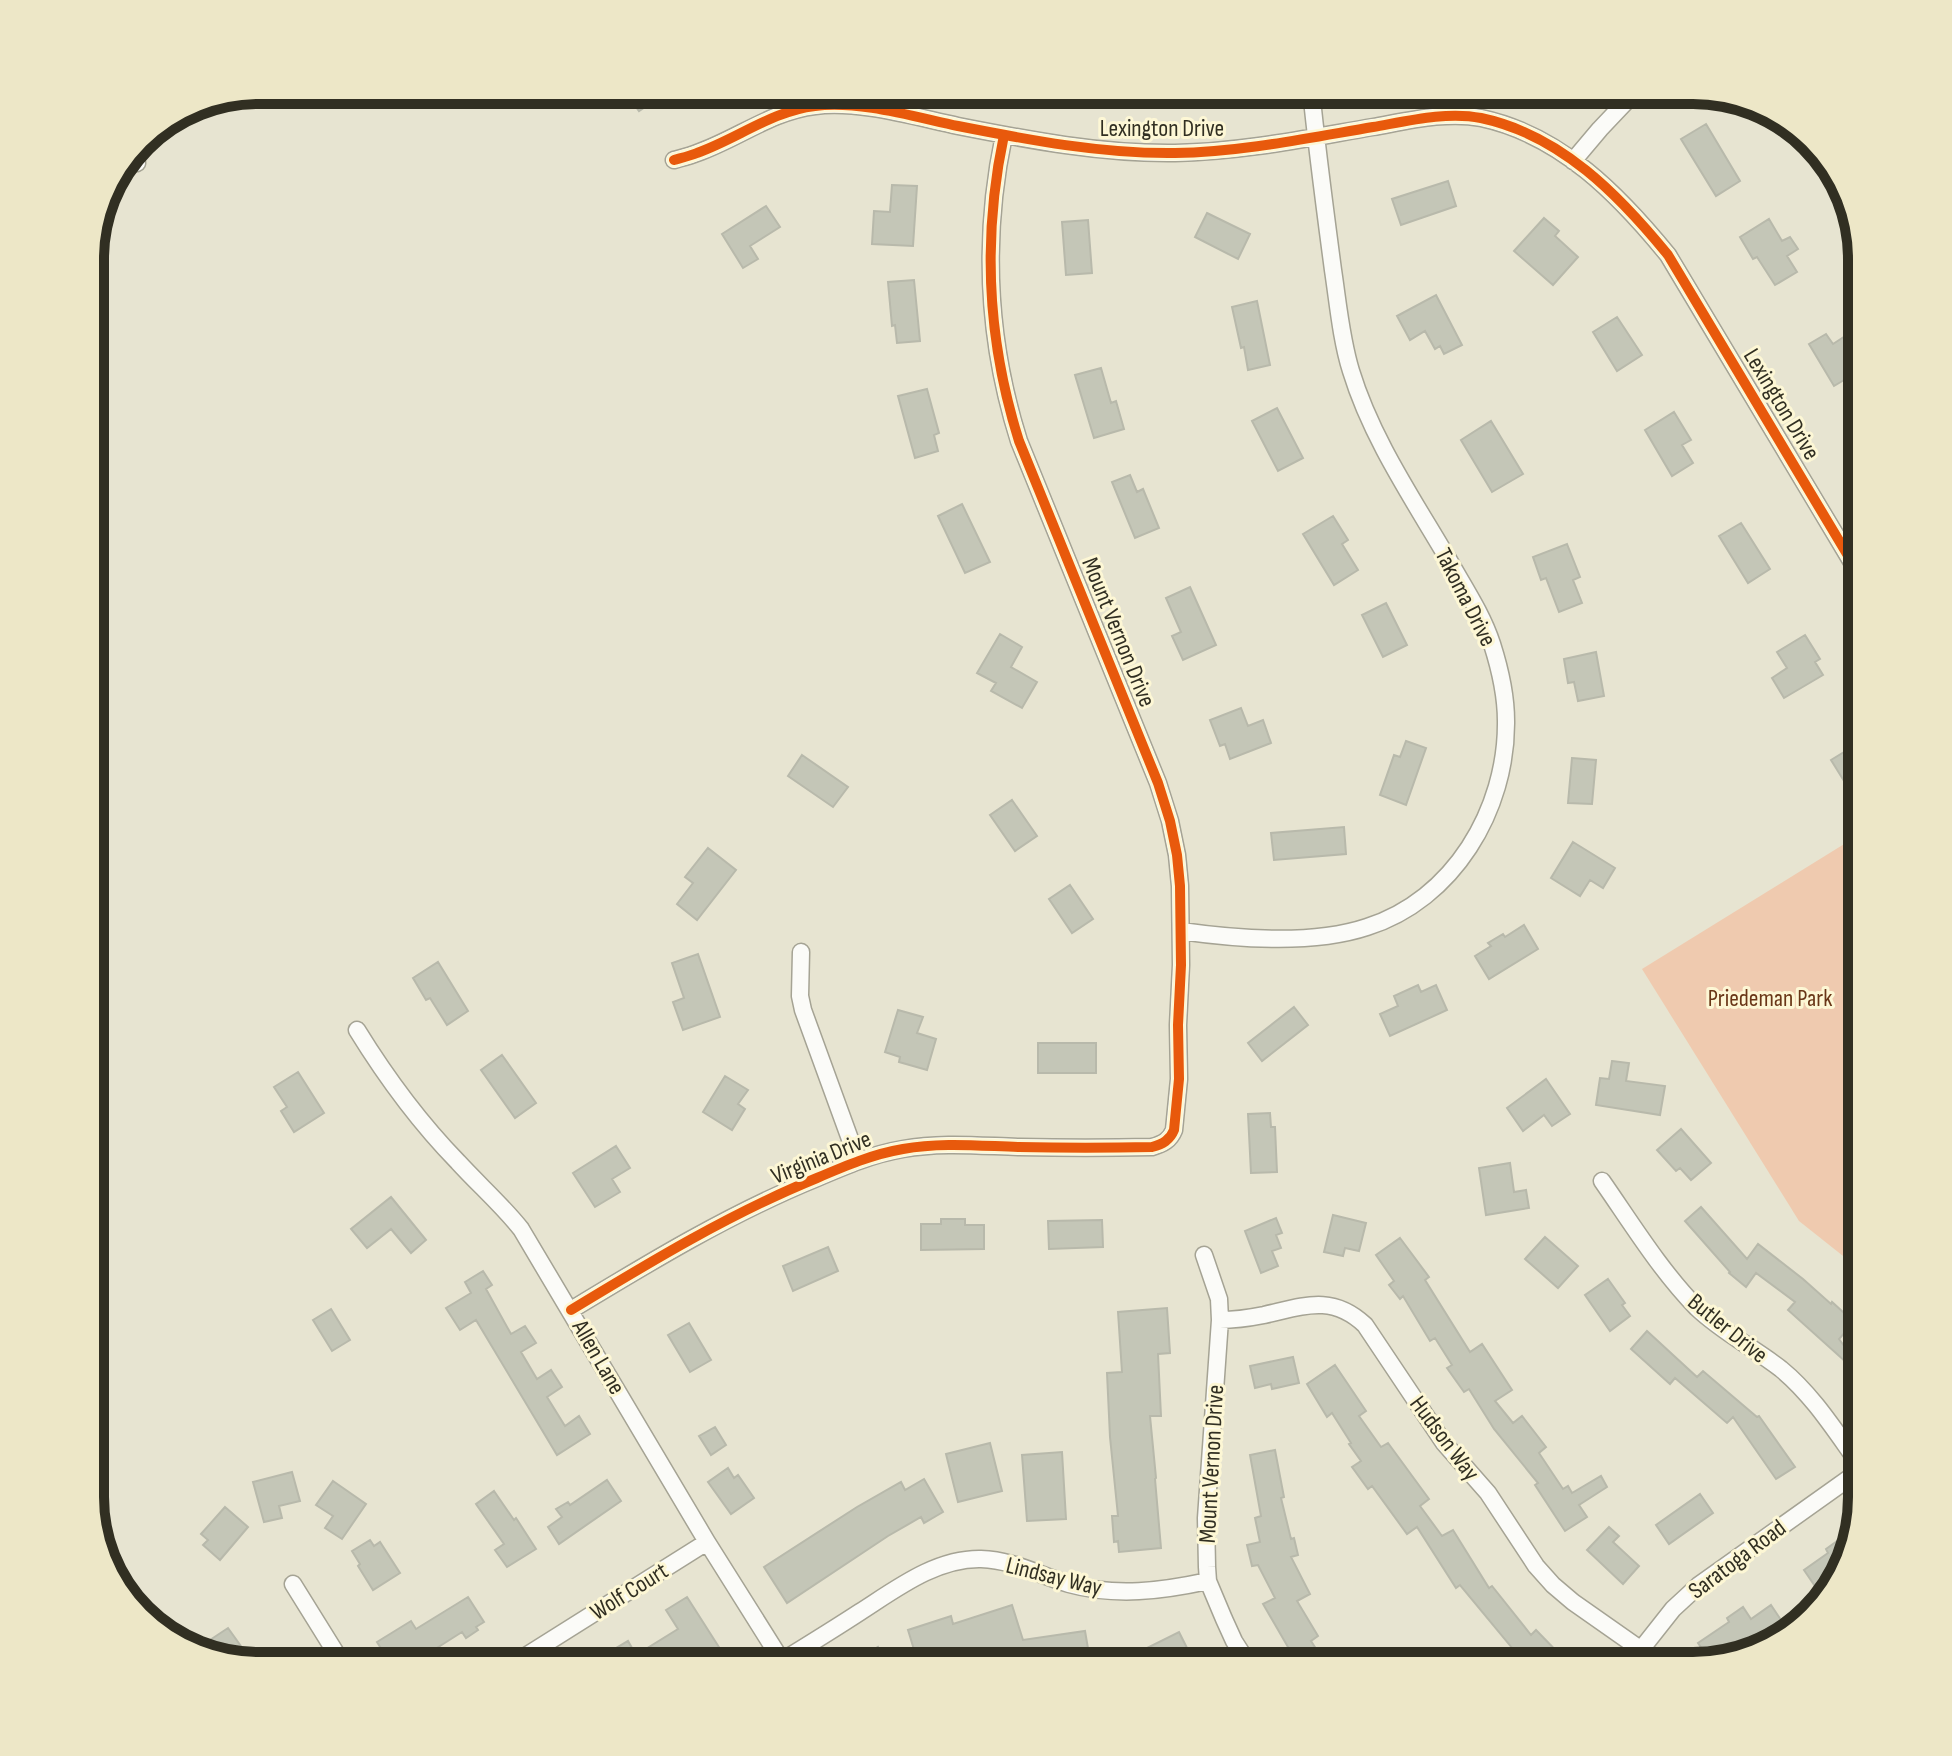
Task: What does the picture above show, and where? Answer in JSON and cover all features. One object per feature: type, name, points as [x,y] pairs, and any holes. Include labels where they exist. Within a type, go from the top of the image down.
[{"type":"street","name":"Lexington Drive","points":[[674,160],[698,153],[772,118],[813,106],[838,104],[1004,135],[1097,149],[1162,153],[1215,151],[1429,118],[1479,118],[1511,127],[1539,139],[1573,161],[1613,193],[1668,255],[1848,556]]},
{"type":"street","name":"Takoma Drive","points":[[1181,931],[1215,936],[1314,937],[1342,934],[1400,914],[1433,891],[1472,845],[1485,819],[1502,765],[1505,703],[1492,644],[1473,601],[1381,443],[1350,370],[1340,319],[1312,104]]},
{"type":"street","points":[[1573,161],[1624,104]]},
{"type":"street","name":"Mount Vernon Drive","points":[[1004,135],[992,215],[990,266],[991,311],[1009,412],[1158,783],[1177,855],[1181,931],[1179,1079],[1174,1130],[1162,1144]]},
{"type":"street","points":[[801,952],[800,996],[803,1010],[858,1161]]},
{"type":"street","name":"Allen Lane","points":[[357,1030],[421,1122],[507,1210],[521,1229],[707,1542],[776,1652]]},
{"type":"street","name":"Virginia Drive","points":[[571,1310],[739,1214],[858,1161],[906,1148],[936,1146],[1085,1149],[1162,1144]]},
{"type":"street","name":"Butler Drive","points":[[1602,1181],[1668,1277],[1699,1309],[1782,1370],[1805,1392],[1848,1449]]},
{"type":"street","name":"Mount Vernon Drive","points":[[1204,1255],[1219,1299],[1220,1320],[1206,1518],[1208,1581],[1241,1652]]},
{"type":"street","name":"Hudson Way","points":[[1220,1320],[1242,1319],[1312,1304],[1343,1309],[1356,1317],[1365,1325],[1444,1443],[1488,1493],[1536,1566],[1573,1602],[1640,1649]]},
{"type":"street","name":"Saratoga Road","points":[[1638,1652],[1673,1609],[1699,1585],[1848,1479]]},
{"type":"street","name":"Wolf Court","points":[[532,1652],[707,1542]]},
{"type":"street","name":"Lindsay Way","points":[[802,1652],[897,1588],[960,1561],[980,1559],[1009,1562],[1072,1585],[1121,1592],[1169,1589],[1208,1581]]},
{"type":"street","points":[[293,1584],[335,1652]]},
{"type":"green space","name":"Priedeman Park","points":[[1848,842],[1848,1260],[1799,1221],[1642,969]]},
{"type":"building","points":[[634,104],[649,104],[639,111]]},
{"type":"building","points":[[1706,124],[1740,181],[1716,196],[1681,139]]},
{"type":"building","points":[[1448,181],[1456,206],[1401,225],[1392,199]]},
{"type":"building","points":[[892,185],[917,186],[913,246],[872,244],[874,211],[890,212]]},
{"type":"building","points":[[766,206],[780,227],[750,246],[758,259],[743,268],[722,234]]},
{"type":"building","points":[[1207,213],[1250,234],[1238,259],[1195,237]]},
{"type":"building","points":[[1544,218],[1559,231],[1555,236],[1578,257],[1553,285],[1514,251]]},
{"type":"building","points":[[1769,219],[1782,241],[1790,237],[1798,249],[1787,256],[1797,272],[1775,285],[1757,257],[1753,259],[1740,237]]},
{"type":"building","points":[[1088,220],[1092,273],[1066,275],[1062,222]]},
{"type":"building","points":[[914,280],[920,341],[897,343],[895,325],[892,326],[888,282]]},
{"type":"building","points":[[1436,295],[1462,345],[1444,354],[1440,346],[1435,349],[1425,331],[1410,340],[1397,316]]},
{"type":"building","points":[[1257,301],[1270,365],[1248,370],[1232,307]]},
{"type":"building","points":[[1617,317],[1642,355],[1617,371],[1593,332]]},
{"type":"building","points":[[1826,334],[1833,344],[1847,335],[1848,378],[1834,386],[1809,344]]},
{"type":"building","points":[[1101,368],[1111,403],[1116,401],[1124,429],[1094,438],[1075,375]]},
{"type":"building","points":[[927,389],[939,433],[934,435],[938,451],[915,458],[898,396]]},
{"type":"building","points":[[1277,408],[1303,458],[1278,471],[1252,421]]},
{"type":"building","points":[[1674,412],[1691,440],[1682,445],[1693,463],[1672,476],[1645,430]]},
{"type":"building","points":[[1491,421],[1523,474],[1492,492],[1461,440]]},
{"type":"building","points":[[1130,475],[1137,492],[1143,489],[1159,528],[1135,538],[1112,482]]},
{"type":"building","points":[[962,504],[990,562],[965,573],[938,516]]},
{"type":"building","points":[[1333,516],[1348,540],[1342,544],[1358,570],[1334,585],[1303,534]]},
{"type":"building","points":[[1741,523],[1770,569],[1748,583],[1719,536]]},
{"type":"building","points":[[1567,544],[1580,577],[1573,580],[1582,603],[1559,612],[1546,578],[1541,580],[1533,557]]},
{"type":"building","points":[[1190,587],[1216,645],[1183,660],[1172,636],[1181,632],[1166,598]]},
{"type":"building","points":[[1386,603],[1407,645],[1383,657],[1362,615]]},
{"type":"building","points":[[1000,634],[1022,647],[1011,667],[1037,682],[1022,708],[991,691],[996,683],[977,673]]},
{"type":"building","points":[[1805,635],[1820,659],[1815,662],[1823,675],[1784,698],[1772,678],[1787,668],[1777,652]]},
{"type":"building","points":[[1596,652],[1604,696],[1578,701],[1574,682],[1568,683],[1564,659]]},
{"type":"building","points":[[1241,708],[1248,726],[1263,720],[1271,743],[1230,759],[1225,744],[1220,746],[1210,720]]},
{"type":"building","points":[[1406,741],[1426,748],[1406,805],[1380,795],[1394,755],[1400,757]]},
{"type":"building","points":[[1848,750],[1848,779],[1844,781],[1831,760]]},
{"type":"building","points":[[802,755],[848,787],[833,807],[788,776]]},
{"type":"building","points":[[1572,758],[1596,760],[1592,804],[1568,803]]},
{"type":"building","points":[[1012,800],[1037,836],[1015,851],[990,815]]},
{"type":"building","points":[[1344,827],[1346,854],[1274,860],[1271,833]]},
{"type":"building","points":[[1573,842],[1615,868],[1603,888],[1590,880],[1580,896],[1551,878]]},
{"type":"building","points":[[708,848],[736,870],[697,920],[677,904],[693,883],[685,877]]},
{"type":"building","points":[[1070,885],[1093,919],[1072,933],[1049,899]]},
{"type":"building","points":[[1524,925],[1538,949],[1489,979],[1475,956],[1491,946],[1488,943]]},
{"type":"building","points":[[698,954],[720,1017],[683,1030],[673,1002],[684,998],[672,963]]},
{"type":"building","points":[[438,962],[468,1011],[447,1025],[413,978]]},
{"type":"building","points":[[1418,985],[1421,992],[1436,985],[1447,1010],[1390,1036],[1380,1014],[1398,1006],[1394,996]]},
{"type":"building","points":[[1294,1007],[1308,1025],[1262,1061],[1248,1043]]},
{"type":"building","points":[[898,1010],[923,1017],[917,1033],[936,1039],[927,1070],[899,1062],[900,1057],[885,1052]]},
{"type":"building","points":[[1038,1043],[1096,1043],[1096,1073],[1038,1073]]},
{"type":"building","points":[[502,1055],[536,1103],[515,1118],[481,1070]]},
{"type":"building","points":[[1612,1061],[1629,1063],[1626,1081],[1665,1086],[1660,1115],[1596,1105],[1600,1078],[1609,1079]]},
{"type":"building","points":[[298,1072],[324,1113],[294,1132],[281,1111],[287,1107],[274,1087]]},
{"type":"building","points":[[725,1076],[748,1090],[738,1104],[745,1109],[732,1130],[703,1112]]},
{"type":"building","points":[[1546,1079],[1570,1114],[1552,1126],[1544,1115],[1523,1131],[1507,1108]]},
{"type":"building","points":[[1270,1113],[1271,1127],[1275,1127],[1277,1172],[1251,1173],[1248,1114]]},
{"type":"building","points":[[1681,1129],[1711,1163],[1691,1180],[1680,1168],[1676,1171],[1657,1150]]},
{"type":"building","points":[[616,1146],[630,1168],[612,1179],[620,1192],[595,1207],[573,1173]]},
{"type":"building","points":[[1510,1163],[1514,1192],[1526,1190],[1529,1208],[1486,1215],[1479,1168]]},
{"type":"building","points":[[391,1197],[426,1240],[411,1253],[391,1229],[367,1248],[351,1229]]},
{"type":"building","points":[[1701,1207],[1747,1259],[1758,1244],[1832,1302],[1848,1317],[1848,1329],[1839,1339],[1848,1351],[1848,1369],[1847,1363],[1788,1310],[1795,1302],[1756,1273],[1746,1287],[1729,1273],[1685,1221]]},
{"type":"building","points":[[1333,1215],[1366,1223],[1359,1251],[1345,1248],[1343,1256],[1324,1252]]},
{"type":"building","points":[[1276,1218],[1282,1233],[1276,1235],[1281,1248],[1272,1251],[1278,1266],[1261,1273],[1245,1231]]},
{"type":"building","points":[[941,1219],[965,1219],[965,1225],[984,1225],[984,1249],[921,1250],[921,1224],[941,1224]]},
{"type":"building","points":[[1102,1220],[1103,1247],[1049,1249],[1048,1221]]},
{"type":"building","points":[[1545,1237],[1578,1266],[1558,1288],[1525,1259]]},
{"type":"building","points":[[1400,1238],[1429,1277],[1425,1280],[1470,1352],[1482,1344],[1512,1390],[1495,1401],[1513,1423],[1522,1416],[1546,1447],[1539,1453],[1563,1489],[1568,1486],[1572,1493],[1601,1476],[1607,1487],[1579,1505],[1587,1517],[1565,1531],[1535,1485],[1538,1483],[1494,1429],[1469,1389],[1464,1392],[1447,1368],[1452,1365],[1435,1338],[1430,1341],[1403,1296],[1400,1299],[1389,1285],[1394,1281],[1376,1255]]},
{"type":"building","points":[[828,1247],[838,1271],[793,1291],[783,1266]]},
{"type":"building","points":[[483,1271],[492,1285],[486,1289],[511,1334],[525,1326],[536,1343],[521,1352],[537,1379],[551,1370],[562,1387],[547,1397],[565,1426],[579,1416],[590,1434],[557,1455],[476,1320],[460,1330],[446,1308],[471,1293],[465,1282]]},
{"type":"building","points":[[1608,1279],[1630,1316],[1610,1331],[1585,1295]]},
{"type":"building","points":[[1167,1308],[1170,1353],[1158,1354],[1161,1416],[1150,1416],[1161,1548],[1119,1552],[1118,1541],[1114,1542],[1112,1516],[1118,1516],[1107,1373],[1122,1372],[1118,1312]]},
{"type":"building","points":[[331,1309],[350,1340],[332,1351],[313,1320]]},
{"type":"building","points":[[689,1323],[711,1360],[690,1372],[668,1335]]},
{"type":"building","points":[[1647,1331],[1697,1377],[1703,1371],[1759,1416],[1795,1467],[1776,1479],[1733,1417],[1727,1423],[1675,1378],[1670,1384],[1631,1349]]},
{"type":"building","points":[[1293,1357],[1299,1383],[1272,1389],[1271,1384],[1255,1388],[1250,1366]]},
{"type":"building","points":[[1335,1365],[1366,1411],[1359,1416],[1381,1447],[1388,1443],[1429,1499],[1420,1506],[1442,1536],[1453,1530],[1489,1588],[1492,1586],[1531,1635],[1536,1630],[1557,1652],[1515,1652],[1460,1585],[1456,1588],[1417,1527],[1407,1534],[1372,1486],[1368,1489],[1352,1467],[1361,1461],[1351,1443],[1332,1413],[1327,1417],[1307,1384]]},
{"type":"building","points":[[715,1427],[726,1445],[711,1455],[699,1436]]},
{"type":"building","points":[[990,1443],[1002,1491],[958,1502],[946,1454]]},
{"type":"building","points":[[1275,1450],[1284,1497],[1281,1498],[1298,1555],[1291,1557],[1310,1594],[1297,1601],[1318,1636],[1311,1641],[1318,1652],[1291,1652],[1263,1604],[1275,1598],[1258,1565],[1252,1566],[1247,1545],[1260,1542],[1255,1518],[1261,1516],[1250,1455]]},
{"type":"building","points":[[1062,1452],[1066,1519],[1027,1521],[1022,1455]]},
{"type":"building","points":[[728,1468],[734,1478],[738,1475],[754,1498],[731,1514],[708,1482]]},
{"type":"building","points":[[292,1472],[300,1501],[279,1506],[282,1518],[264,1522],[253,1482]]},
{"type":"building","points":[[924,1479],[943,1512],[924,1523],[921,1517],[888,1536],[787,1603],[764,1567],[901,1482],[905,1490]]},
{"type":"building","points":[[607,1480],[621,1501],[559,1544],[548,1527],[562,1517],[556,1509],[568,1502],[570,1505]]},
{"type":"building","points":[[333,1481],[366,1504],[342,1539],[325,1528],[333,1516],[316,1505]]},
{"type":"building","points":[[494,1491],[536,1549],[507,1567],[495,1550],[504,1544],[476,1504]]},
{"type":"building","points":[[1700,1494],[1713,1513],[1669,1544],[1656,1525]]},
{"type":"building","points":[[225,1507],[248,1527],[220,1560],[203,1545],[208,1540],[201,1534]]},
{"type":"building","points":[[1609,1527],[1619,1536],[1613,1542],[1639,1566],[1623,1584],[1587,1550]]},
{"type":"building","points":[[1840,1539],[1841,1541],[1817,1589],[1804,1570],[1828,1553],[1826,1549]]},
{"type":"building","points":[[370,1540],[374,1546],[380,1542],[400,1573],[373,1590],[352,1551]]},
{"type":"building","points":[[468,1597],[484,1622],[466,1638],[462,1632],[430,1652],[383,1652],[377,1642],[411,1621],[416,1629]]},
{"type":"building","points":[[687,1597],[722,1652],[641,1652],[678,1629],[666,1610]]},
{"type":"building","points":[[1012,1605],[1023,1640],[1085,1631],[1089,1652],[915,1652],[908,1630],[951,1616],[953,1624]]},
{"type":"building","points":[[1771,1605],[1783,1623],[1733,1647],[1704,1652],[1698,1643],[1729,1622],[1727,1618],[1743,1607],[1751,1619]]},
{"type":"building","points":[[228,1628],[245,1651],[219,1647],[206,1642]]},
{"type":"building","points":[[1179,1632],[1189,1652],[1139,1652]]},
{"type":"building","points":[[628,1641],[634,1652],[610,1652]]},
{"type":"cycle path","points":[[674,160],[712,147],[784,113],[832,105],[886,110],[1066,145],[1148,153],[1250,147],[1441,116],[1468,116],[1510,126],[1537,138],[1586,170],[1629,211],[1668,255],[1848,556]]},
{"type":"cycle path","points":[[571,1310],[722,1222],[838,1169],[881,1154],[946,1145],[1152,1147],[1166,1141],[1174,1130],[1179,1079],[1181,965],[1177,855],[1158,783],[1019,441],[1008,403],[994,327],[991,289],[993,212],[1004,135]]}]
